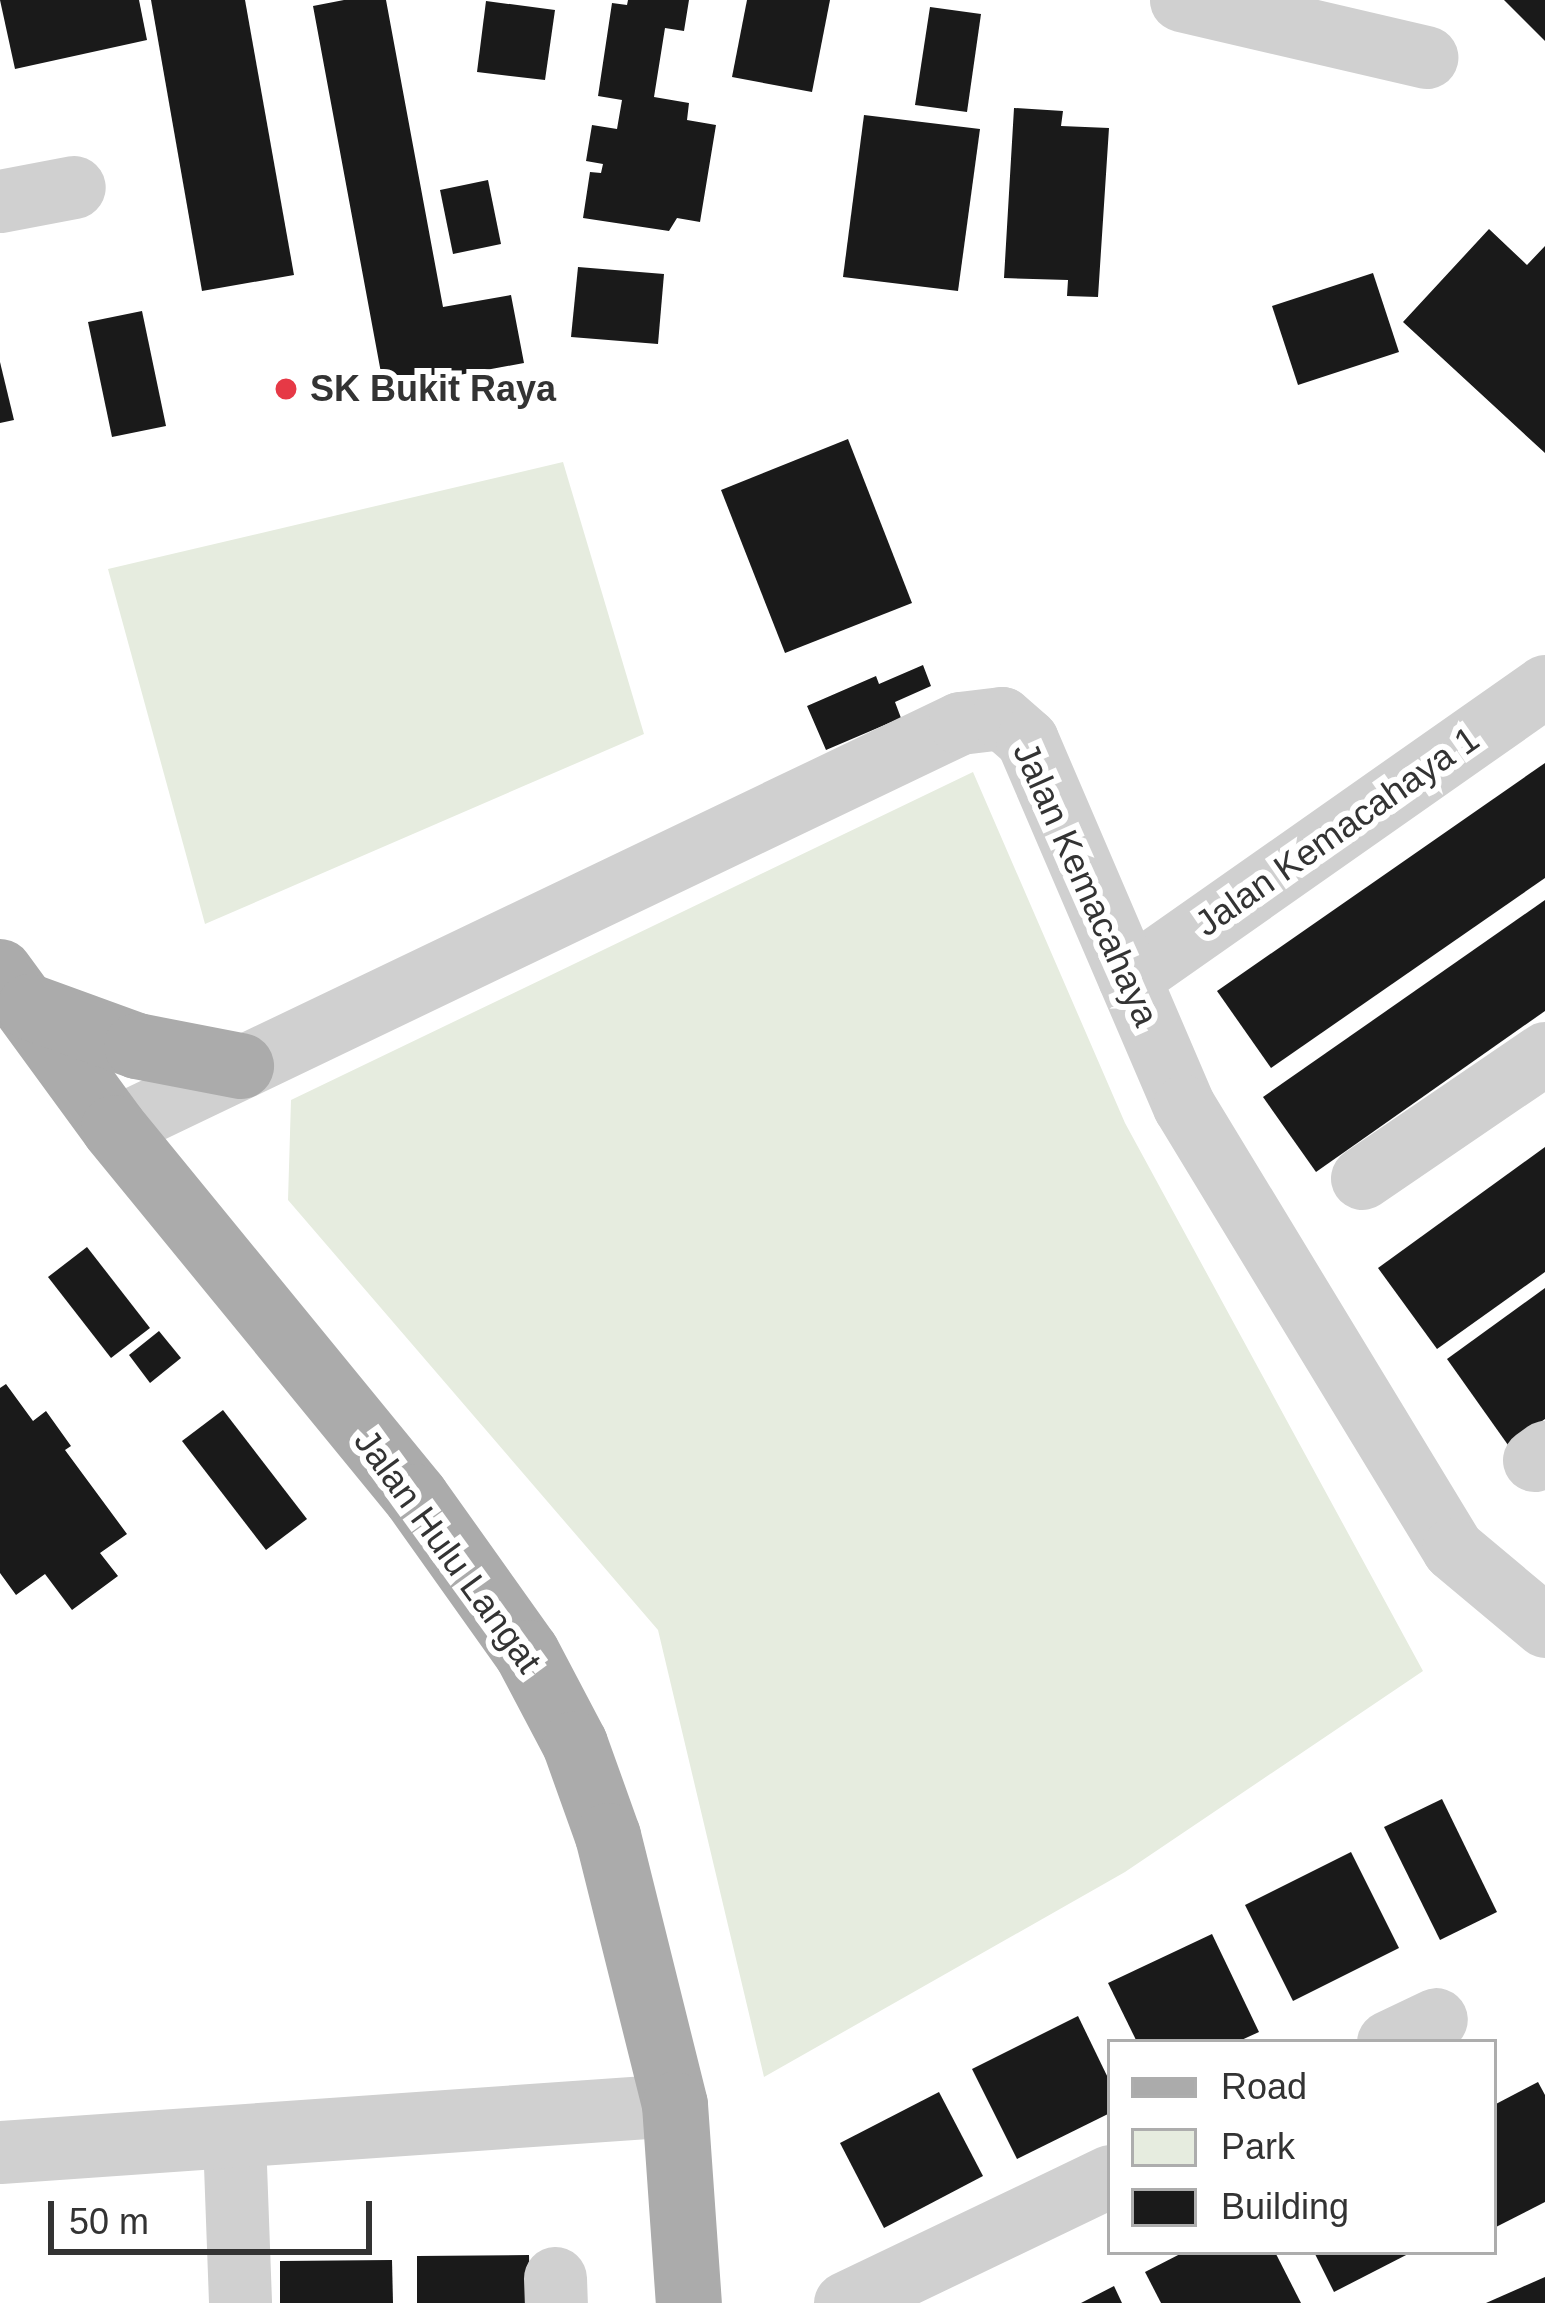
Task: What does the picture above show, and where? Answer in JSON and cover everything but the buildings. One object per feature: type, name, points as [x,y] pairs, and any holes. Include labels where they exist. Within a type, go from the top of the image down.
[{"type":"main road","points":[[15,990],[137,1046],[241,1066]]},
{"type":"main road","name":"Jalan Hulu Langat","points":[[15,990],[114,1128],[416,1497],[527,1653],[575,1744],[608,1836],[675,2104],[689,2303]]},
{"type":"street","points":[[1181,0],[1426,57]]},
{"type":"street","points":[[0,201],[74,187]]},
{"type":"street","name":"Jalan Kemacahaya 1","points":[[1129,978],[1545,686]]},
{"type":"street","name":"Jalan Kemacahaya","points":[[114,1128],[960,723],[1002,718],[1027,740],[1184,1106],[1453,1549],[1545,1626]]},
{"type":"street","points":[[1362,1178],[1545,1053]]},
{"type":"street","points":[[0,2152],[675,2104]]},
{"type":"street","points":[[234,2138],[240,2303]]},
{"type":"street","points":[[845,2303],[1107,2177]]},
{"type":"green space","points":[[563,462],[644,734],[205,924],[108,569]]},
{"type":"green space","points":[[973,772],[1125,1123],[1423,1671],[1125,1872],[764,2077],[658,1630],[288,1200],[291,1100]]},
{"type":"place","name":"SK Bukit Raya","points":[[286,389]]}]
